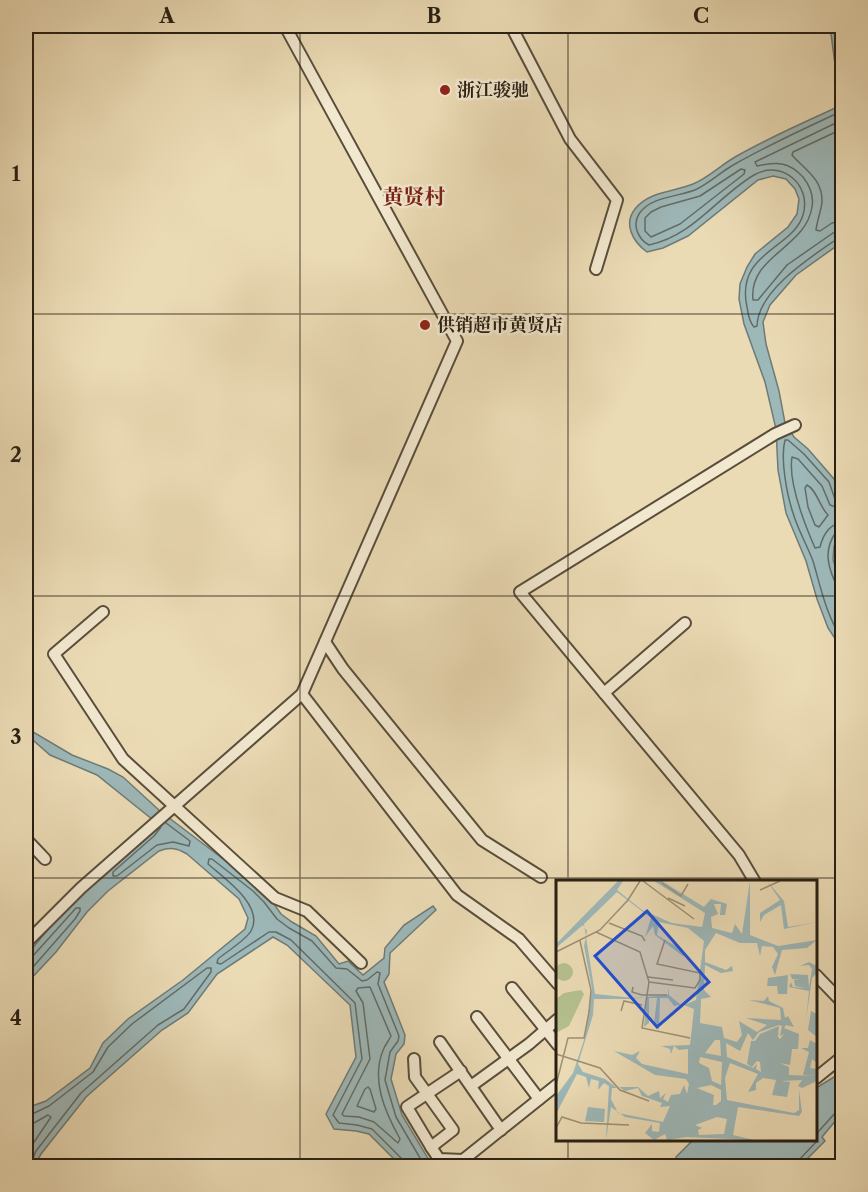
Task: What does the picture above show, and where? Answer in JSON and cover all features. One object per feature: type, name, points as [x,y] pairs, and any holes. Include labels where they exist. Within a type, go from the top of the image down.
[{"type":"street","points":[[26,943],[81,888],[302,694],[457,341],[285,26]]},
{"type":"street","points":[[511,26],[570,139],[616,200],[596,269]]},
{"type":"street","points":[[753,880],[739,855],[520,592],[775,434],[792,426]]},
{"type":"street","points":[[103,612],[54,654],[123,759],[170,809],[275,898],[307,911],[361,963]]},
{"type":"street","points":[[604,693],[685,623]]},
{"type":"street","points":[[325,642],[343,669],[482,840],[541,877]]},
{"type":"street","points":[[302,694],[457,895],[519,939],[556,982]]},
{"type":"street","points":[[26,839],[45,859]]},
{"type":"street","points":[[817,976],[843,1002]]},
{"type":"street","points":[[512,988],[556,1043]]},
{"type":"street","points":[[477,1017],[539,1099]]},
{"type":"street","points":[[471,1086],[556,1021]]},
{"type":"street","points":[[440,1042],[501,1130]]},
{"type":"street","points":[[817,1077],[843,1057]]},
{"type":"street","points":[[414,1059],[415,1077],[453,1130],[431,1147]]},
{"type":"street","points":[[461,1071],[407,1107],[439,1159],[463,1160],[556,1086]]},
{"type":"water","points":[[830,26],[842,26],[842,93],[836,72]]},
{"type":"water","points":[[842,105],[842,242],[796,275],[770,305],[763,322],[785,423],[794,437],[808,449],[834,479],[842,503],[842,533],[834,546],[833,560],[842,587],[842,649],[828,628],[806,561],[786,513],[778,470],[776,429],[765,382],[744,324],[739,299],[740,284],[755,254],[788,227],[797,214],[799,199],[795,189],[786,179],[773,176],[758,180],[688,236],[663,248],[647,252],[634,238],[630,221],[635,209],[654,195],[686,187],[699,181],[748,150]]},
{"type":"water","points":[[26,725],[33,732],[72,755],[123,777],[160,811],[243,874],[269,897],[281,914],[316,936],[339,964],[348,961],[363,975],[384,958],[385,948],[404,925],[433,906],[436,910],[390,953],[389,974],[384,982],[405,1035],[404,1044],[396,1054],[391,1079],[402,1115],[429,1160],[422,1166],[401,1166],[369,1134],[334,1129],[326,1114],[356,1057],[350,1005],[287,945],[273,937],[217,974],[188,1013],[162,1030],[86,1097],[34,1166],[26,1166],[26,1114],[32,1106],[46,1101],[90,1068],[103,1043],[128,1019],[183,980],[245,929],[248,918],[239,899],[187,854],[173,849],[159,851],[108,891],[87,912],[56,952],[26,984],[26,956],[59,916],[153,820],[97,775],[50,755],[26,734]]},
{"type":"water","points":[[842,1072],[842,1113],[822,1137],[825,1141],[800,1166],[676,1166],[676,1157],[692,1141],[817,1141],[817,1087]]},
{"type":"place","name":"浙江骏驰","points":[[445,90]]},
{"type":"place","name":"供销超市黄贤店","points":[[425,325]]},
{"type":"district","name":"黄贤村","points":[[414,196]]}]
